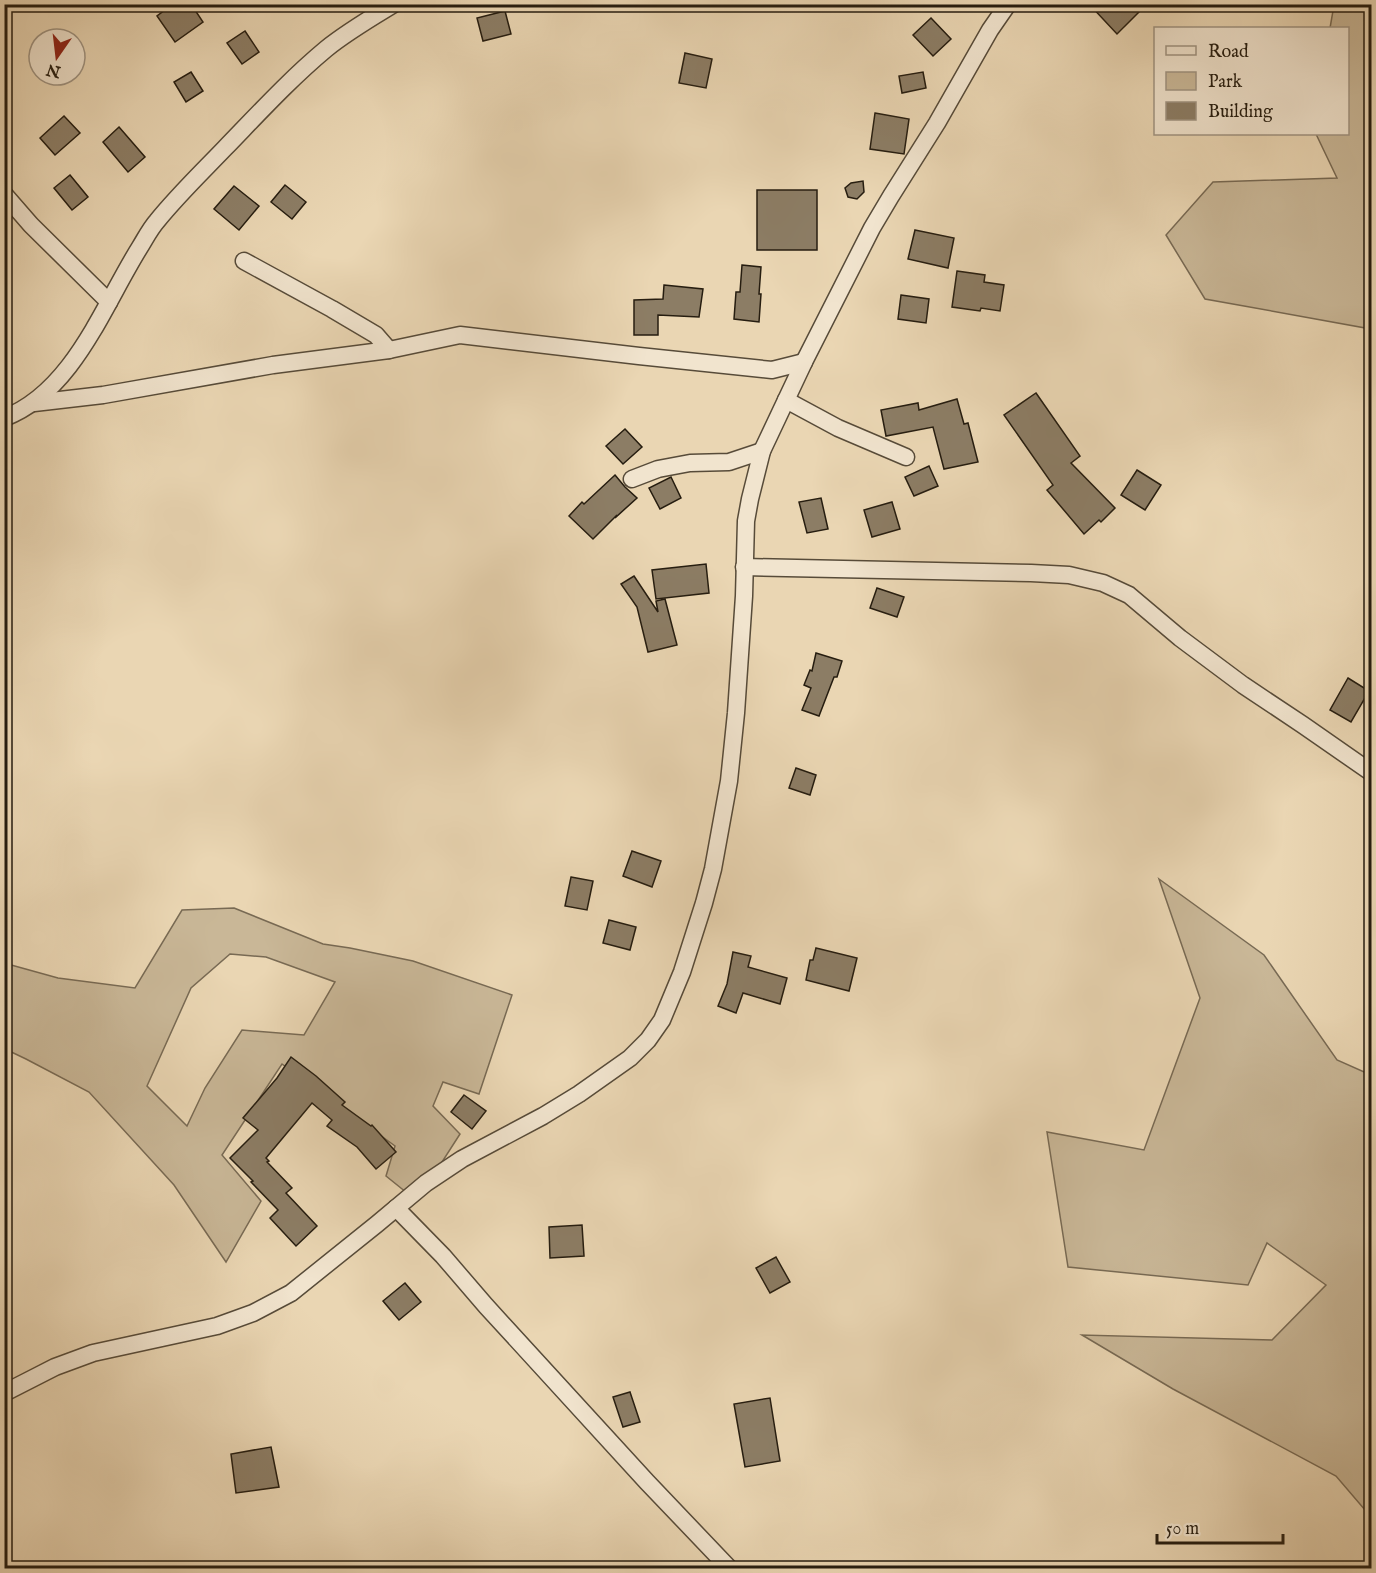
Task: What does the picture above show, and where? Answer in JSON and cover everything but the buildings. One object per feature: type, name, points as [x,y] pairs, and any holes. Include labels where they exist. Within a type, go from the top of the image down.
[{"type":"street","points":[[4,418],[34,403],[68,369],[156,222],[261,110],[327,48],[394,4]]},
{"type":"street","points":[[4,1393],[55,1367],[93,1353],[217,1326],[253,1313],[291,1293],[426,1183],[453,1165],[543,1116],[630,1058],[648,1040],[662,1020],[682,972],[713,869],[729,781],[736,713],[746,521],[762,451],[872,228],[937,123],[990,30],[1008,4]]},
{"type":"street","points":[[4,194],[31,225],[109,302]]},
{"type":"street","points":[[244,261],[376,335],[388,350]]},
{"type":"street","points":[[34,403],[103,395],[273,365],[388,350],[460,335],[772,370],[804,362]]},
{"type":"street","points":[[786,400],[838,428],[906,457]]},
{"type":"street","points":[[632,479],[658,469],[690,463],[729,462],[762,451]]},
{"type":"street","points":[[744,567],[1031,573],[1069,575],[1102,583],[1129,596],[1243,685],[1303,724],[1371,773]]},
{"type":"street","points":[[396,1208],[443,1256],[494,1315],[729,1569]]},
{"type":"green space","points":[[1334,5],[1371,5],[1371,329],[1205,299],[1166,235],[1213,182],[1337,178],[1316,135],[1349,135],[1349,27],[1330,27]]},
{"type":"green space","points":[[1159,879],[1264,955],[1337,1060],[1371,1075],[1371,1517],[1336,1476],[1173,1389],[1082,1335],[1272,1340],[1326,1285],[1267,1243],[1248,1285],[1068,1267],[1047,1132],[1144,1150],[1200,998]]},
{"type":"green space","points":[[234,908],[323,944],[413,961],[512,995],[479,1094],[443,1082],[433,1106],[460,1134],[417,1201],[386,1176],[395,1146],[282,1064],[222,1155],[261,1201],[226,1262],[174,1185],[89,1092],[5,1049],[4,963],[58,978],[135,988],[182,910]],"holes":[[[230,954],[266,957],[335,982],[304,1035],[242,1030],[205,1088],[187,1126],[147,1086],[191,988]]]}]
